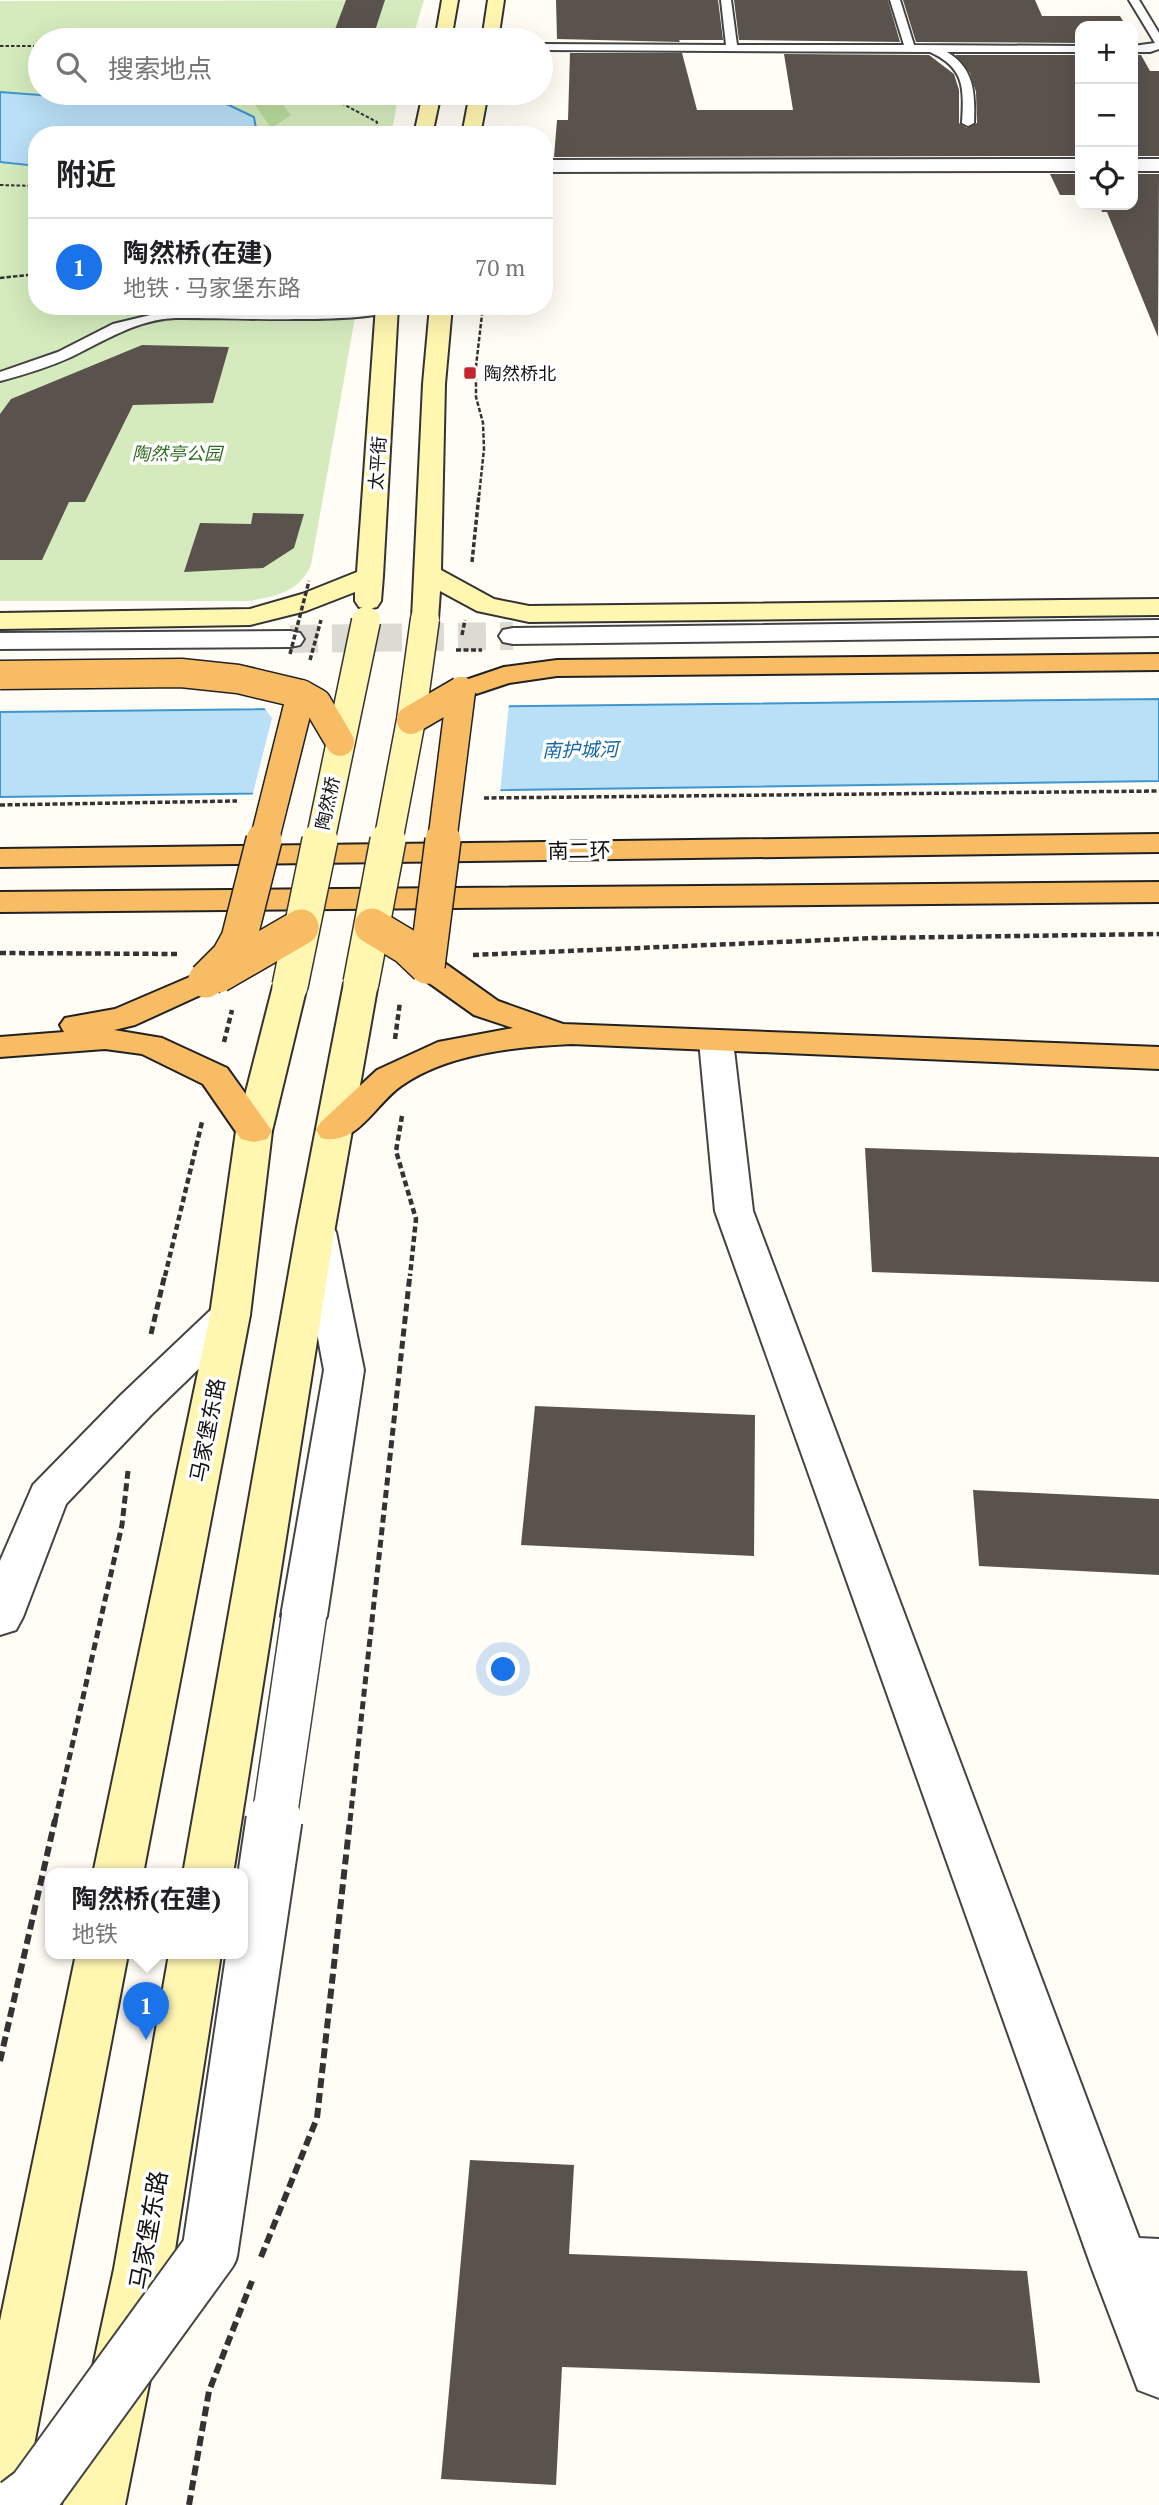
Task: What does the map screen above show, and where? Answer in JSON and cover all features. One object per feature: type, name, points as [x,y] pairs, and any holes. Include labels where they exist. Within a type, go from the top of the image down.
[{"type":"highway","points":[[411,720],[461,691],[504,675],[556,668],[1158,662]]},
{"type":"highway","points":[[0,676],[181,673],[238,678],[302,695],[317,703],[340,742]]},
{"type":"highway","points":[[427,967],[461,691]]},
{"type":"highway","points":[[206,980],[229,957],[239,939],[302,695]]},
{"type":"highway","name":"南二环","points":[[0,858],[1155,842]]},
{"type":"highway","points":[[0,902],[1159,892]]},
{"type":"highway","points":[[372,926],[407,947],[427,967],[486,1007],[536,1026],[571,1034]]},
{"type":"highway","points":[[0,1031],[67,1027],[123,1018],[251,957],[301,927]]},
{"type":"highway","points":[[334,1130],[389,1078],[450,1049],[516,1037],[571,1034],[1159,1058]]},
{"type":"highway","points":[[0,1047],[105,1039],[150,1045],[215,1076],[254,1131]]},
{"type":"main road","points":[[445,28],[450,0]]},
{"type":"main road","points":[[492,28],[496,0]]},
{"type":"main road","points":[[425,126],[429,105]]},
{"type":"main road","points":[[473,126],[477,105]]},
{"type":"main road","name":"太平街","points":[[366,621],[387,315]]},
{"type":"main road","points":[[209,1868],[316,1227],[411,720],[429,574],[432,421],[440,315]]},
{"type":"main road","points":[[429,574],[486,605],[529,614],[1159,607]]},
{"type":"main road","points":[[0,621],[250,617],[279,611],[327,595],[370,576]]},
{"type":"main road","name":"陶然桥","points":[[290,986],[366,621]]},
{"type":"main road","name":"马家堡东路","points":[[119,1868],[230,1315],[254,1131],[290,986]]},
{"type":"main road","points":[[0,2466],[101,1959]]},
{"type":"main road","name":"马家堡东路","points":[[94,2505],[143,2269],[194,1959]]},
{"type":"street","points":[[553,166],[1075,165]]},
{"type":"street","points":[[1138,165],[1159,165]]},
{"type":"street","points":[[513,636],[1159,628]]},
{"type":"street","points":[[0,641],[289,649]]},
{"type":"street","points":[[716,1041],[734,1211],[1139,2267],[1159,2370]]},
{"type":"street","points":[[18,2505],[35,2491],[210,2250],[304,1616],[344,1370],[316,1227]]},
{"type":"street","points":[[0,1617],[48,1496],[136,1405],[230,1315]]},
{"type":"lane","points":[[726,0],[732,48]]},
{"type":"lane","points":[[895,0],[910,48]]},
{"type":"lane","points":[[1134,0],[1159,44],[1150,49],[1138,49]]},
{"type":"lane","points":[[553,47],[1075,49]]},
{"type":"lane","points":[[932,48],[951,55],[970,84],[968,123]]},
{"type":"lane","points":[[0,377],[63,355],[118,327],[167,315]]},
{"type":"path","points":[[0,46],[28,46]]},
{"type":"path","points":[[345,105],[377,122],[376,126]]},
{"type":"path","points":[[0,185],[28,186]]},
{"type":"path","points":[[0,278],[28,275]]},
{"type":"path","points":[[469,594],[484,449],[483,423],[476,397],[476,366],[483,315]]},
{"type":"path","points":[[289,649],[309,581]]},
{"type":"path","points":[[477,799],[1159,791]]},
{"type":"path","points":[[0,805],[243,801]]},
{"type":"path","points":[[470,955],[874,938],[1159,934]]},
{"type":"path","points":[[0,953],[179,954]]},
{"type":"path","points":[[0,2061],[122,1525],[136,1405],[157,1306],[233,1009]]},
{"type":"path","points":[[260,2261],[317,2118],[416,1219],[396,1151],[402,1113]]},
{"type":"path","points":[[189,2505],[209,2391],[255,2274]]},
{"type":"green space","name":"陶然亭公园","points":[[424,0],[416,28],[28,28],[28,105],[397,105],[393,126],[28,126],[28,315],[355,315],[311,565],[300,581],[278,595],[249,601],[0,601],[0,1]]},
{"type":"green space","points":[[255,105],[283,105],[291,115],[270,126]]},
{"type":"water","points":[[0,92],[28,94],[28,105],[229,105],[254,117],[256,126],[28,126],[28,165],[0,162]]},
{"type":"water","name":"南护城河","points":[[1159,699],[1159,781],[0,797],[0,712]]},
{"type":"pier","points":[[509,703],[500,794],[252,797],[272,718],[262,705]]},
{"type":"building","points":[[346,0],[385,0],[376,28],[336,28]]},
{"type":"building","points":[[556,0],[718,0],[723,40],[679,40],[680,42],[557,39]]},
{"type":"building","points":[[734,0],[888,0],[900,42],[739,40]]},
{"type":"building","points":[[903,0],[1035,0],[1042,16],[1120,16],[1123,21],[1075,21],[1075,43],[916,42]]},
{"type":"building","points":[[570,53],[682,53],[697,110],[793,110],[784,54],[929,55],[954,74],[959,90],[959,123],[967,128],[977,123],[976,92],[970,73],[955,55],[1075,55],[1075,156],[554,157],[557,120],[568,120]]},
{"type":"building","points":[[1138,55],[1141,55],[1150,71],[1159,71],[1159,156],[1138,156]]},
{"type":"building","points":[[1050,174],[1075,174],[1075,195],[1060,195]]},
{"type":"building","points":[[1138,174],[1159,174],[1158,337],[1107,212],[1102,212],[1138,210]]},
{"type":"building","points":[[142,345],[229,347],[213,403],[133,405],[85,502],[69,502],[42,560],[0,560],[0,414],[11,399]]},
{"type":"building","points":[[253,513],[304,514],[294,548],[263,568],[184,572],[200,523],[251,524]]},
{"type":"building","points":[[865,1148],[1159,1157],[1159,1282],[872,1272]]},
{"type":"building","points":[[535,1406],[755,1415],[754,1556],[521,1545]]},
{"type":"building","points":[[973,1490],[1159,1499],[1159,1575],[979,1566]]},
{"type":"building","points":[[470,2160],[574,2165],[569,2254],[1027,2271],[1040,2383],[562,2367],[556,2485],[441,2479]]},
{"type":"tunnel","points":[[290,639],[513,636]]},
{"type":"place","name":"陶然桥北","points":[[470,373]]},
{"type":"place","name":"陶然桥(在建)","points":[[146,2040]]}]
